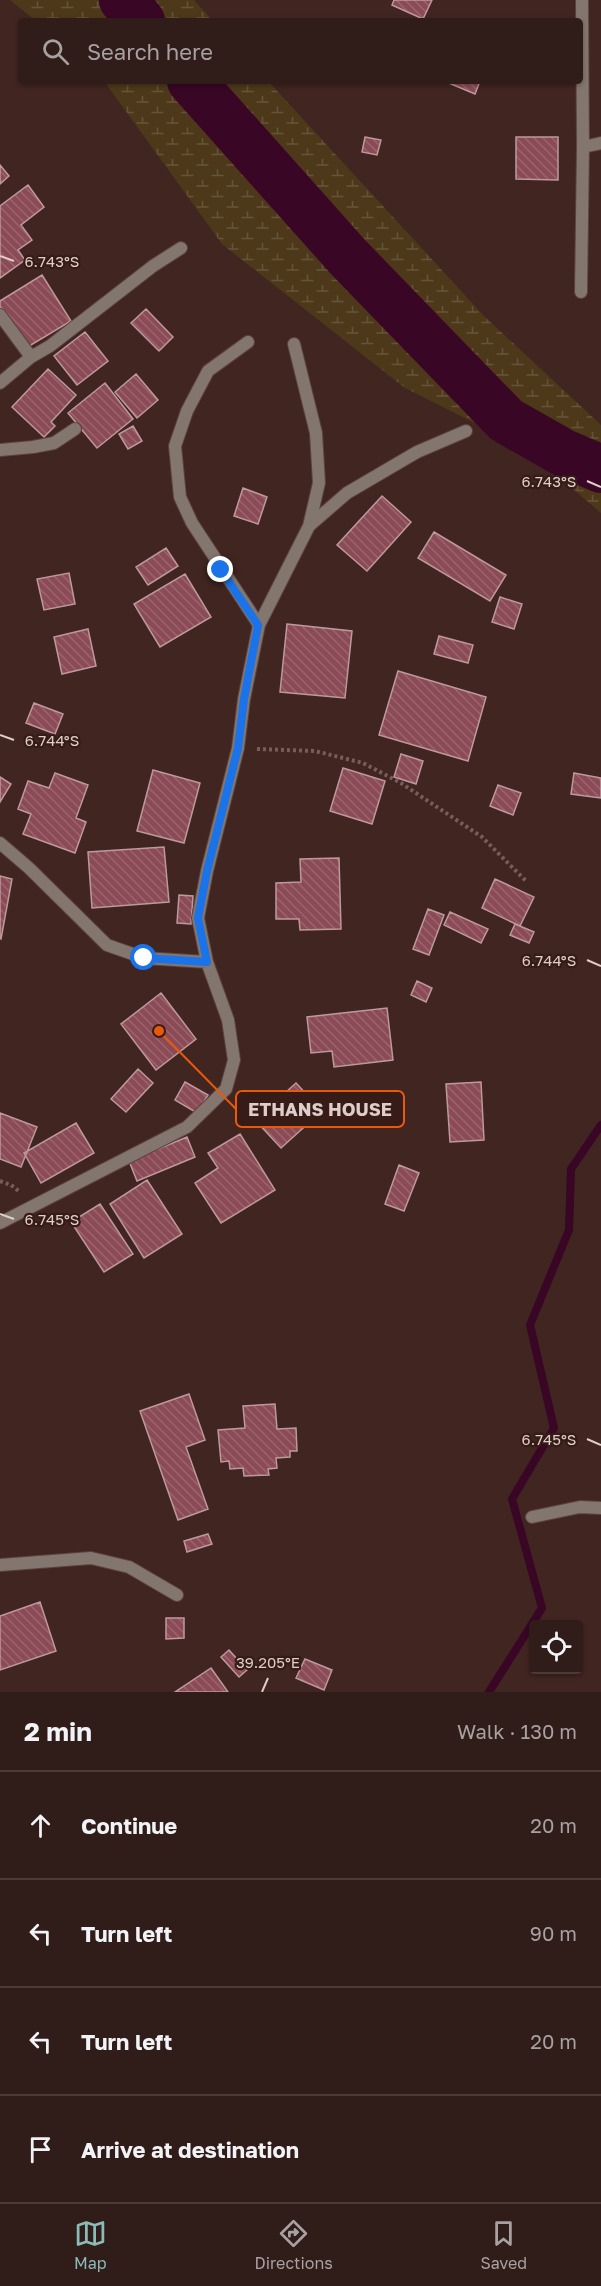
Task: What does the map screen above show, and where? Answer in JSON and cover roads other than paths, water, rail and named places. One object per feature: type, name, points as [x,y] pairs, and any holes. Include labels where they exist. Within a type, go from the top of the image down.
[{"type":"street","points":[[582,0],[582,18]]},
{"type":"street","points":[[581,292],[583,74]]},
{"type":"street","points":[[584,147],[601,143]]},
{"type":"street","points":[[0,383],[31,357],[50,346],[153,266],[181,248]]},
{"type":"street","points":[[0,315],[31,357]]},
{"type":"street","points":[[248,342],[208,371],[187,411],[175,446],[180,497],[192,523],[258,625]]},
{"type":"street","points":[[0,1223],[187,1127],[225,1089],[234,1060],[233,1050],[228,1020],[207,962],[198,918],[207,871],[238,748],[244,699],[258,625],[309,526],[319,483],[316,433],[294,344]]},
{"type":"street","points":[[0,450],[54,443],[75,429]]},
{"type":"street","points":[[309,526],[347,493],[417,452],[466,431]]},
{"type":"street","points":[[0,843],[107,945],[144,958],[207,962]]},
{"type":"street","points":[[532,1517],[580,1507],[601,1508]]},
{"type":"street","points":[[0,1565],[91,1558],[129,1567],[177,1595]]},
{"type":"waterway","points":[[123,0],[138,18]]},
{"type":"waterway","points":[[194,84],[348,257],[506,420],[564,453],[601,469]]},
{"type":"waterway","points":[[489,1692],[542,1608],[512,1499],[554,1428],[530,1325],[569,1230],[571,1169],[601,1125]]},
{"type":"place","name":"ETHANS HOUSE","points":[[159,1031]]}]
